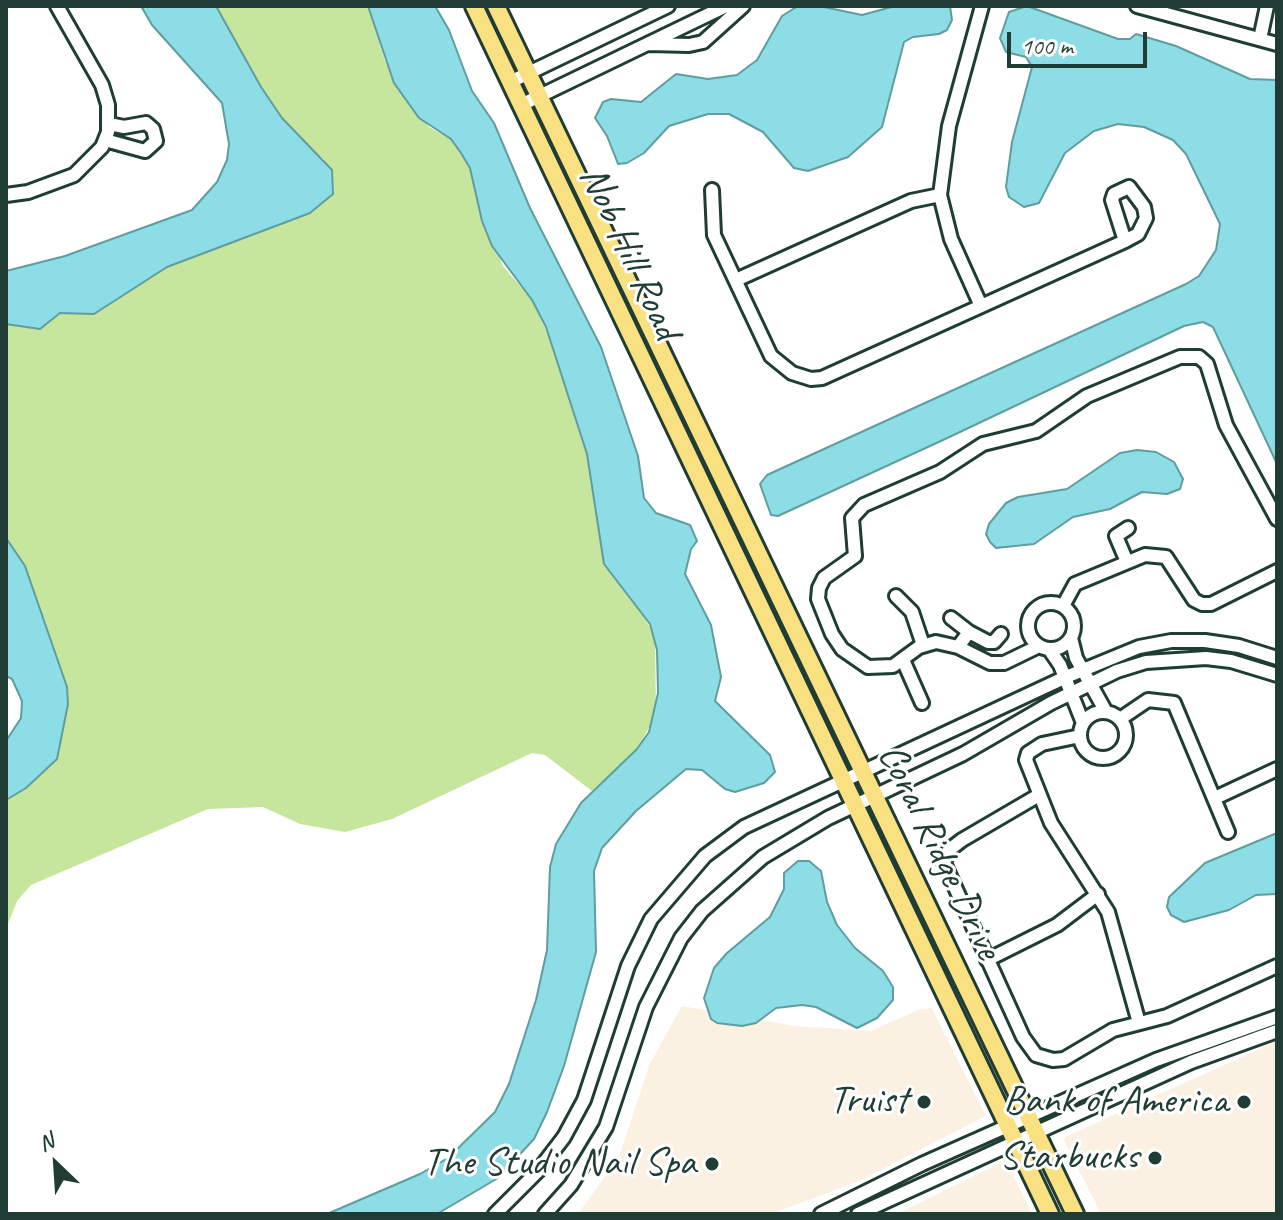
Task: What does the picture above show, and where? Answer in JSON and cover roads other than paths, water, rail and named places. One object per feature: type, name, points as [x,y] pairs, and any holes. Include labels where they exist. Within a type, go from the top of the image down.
[{"type":"main road","name":"Nob Hill Road","points":[[474,6],[723,529]]},
{"type":"main road","name":"Nob Hill Road","points":[[496,6],[741,520]]},
{"type":"main road","name":"Coral Ridge Drive","points":[[741,520],[1075,1214]]},
{"type":"main road","name":"Coral Ridge Drive","points":[[723,529],[840,781],[1050,1214]]},
{"type":"street","points":[[6,195],[28,192],[74,175],[88,164],[107,132],[108,105],[102,85],[57,6]]},
{"type":"street","points":[[510,82],[668,6]]},
{"type":"street","points":[[646,44],[689,45],[703,42],[743,6]]},
{"type":"street","points":[[981,306],[951,239],[940,195],[949,126],[982,6]]},
{"type":"street","points":[[1137,6],[1277,44]]},
{"type":"street","points":[[1260,39],[1267,6]]},
{"type":"street","points":[[521,105],[720,7]]},
{"type":"street","points":[[636,23],[646,44]]},
{"type":"street","points":[[712,190],[711,225],[771,356],[801,377],[822,378],[1125,241]]},
{"type":"street","points":[[736,280],[911,201],[940,195]]},
{"type":"street","points":[[1071,638],[1060,647],[1044,647],[1004,663],[990,663],[958,647],[936,642],[923,645],[893,666],[868,667],[842,649],[823,616],[819,588],[824,578],[855,556],[851,530],[856,512],[940,472],[983,444],[1036,431],[1087,396],[1180,357],[1199,357],[1207,364],[1226,425],[1277,519]]},
{"type":"street","points":[[1127,562],[1116,536],[1128,528]]},
{"type":"street","points":[[1063,606],[1075,584],[1145,555],[1166,557],[1194,600],[1202,604],[1211,604],[1277,571]]},
{"type":"street","points":[[896,596],[912,612],[923,645]]},
{"type":"street","points":[[1049,603],[1063,606],[1073,617],[1071,638],[1082,669],[1106,712],[1120,719],[1125,726],[1125,742],[1108,757],[1086,750],[1073,692],[1044,647],[1030,635],[1031,614],[1049,603]]},
{"type":"street","points":[[951,618],[988,642],[994,642],[1001,634]]},
{"type":"street","points":[[958,647],[969,632]]},
{"type":"street","points":[[495,1214],[519,1194],[564,1137],[598,1063],[628,966],[651,919],[674,888],[705,856],[744,827],[1082,669],[1139,647],[1171,641],[1239,646],[1277,658]]},
{"type":"street","points":[[545,1214],[571,1185],[606,1127],[646,1007],[681,938],[702,911],[763,857],[852,806],[963,754],[1090,683],[1146,662],[1176,657],[1231,661],[1277,675]]},
{"type":"street","points":[[903,660],[922,703]]},
{"type":"street","points":[[1120,719],[1148,700],[1174,703],[1228,832]]},
{"type":"street","points":[[1106,712],[1093,714],[1082,729],[1028,753],[1029,771],[1067,851],[1098,894],[1114,930],[1139,1023]]},
{"type":"street","points":[[1215,798],[1277,769]]},
{"type":"street","points":[[1039,795],[962,840],[944,857],[947,872],[1030,1048],[1045,1059],[1064,1059],[1100,1036],[1167,1016],[1277,966]]},
{"type":"street","points":[[987,960],[1057,925],[1098,894]]},
{"type":"street","points":[[821,1214],[1156,1060],[1277,1017]]},
{"type":"street","points":[[858,1214],[1191,1062],[1277,1031]]},
{"type":"water","points":[[141,6],[216,6],[282,118],[332,170],[333,194],[310,213],[167,267],[94,314],[60,313],[40,329],[6,324],[6,271],[65,256],[192,210],[217,182],[227,160],[229,144],[222,103],[152,25]]},
{"type":"water","points":[[368,6],[435,6],[449,30],[472,91],[494,123],[530,208],[601,347],[638,456],[644,498],[656,513],[690,525],[697,541],[691,549],[685,574],[711,625],[721,677],[715,701],[770,755],[775,772],[764,783],[735,792],[725,789],[702,770],[686,769],[636,811],[602,848],[594,871],[596,952],[564,1066],[547,1112],[534,1139],[498,1178],[437,1214],[327,1214],[420,1174],[448,1158],[495,1112],[509,1084],[536,1000],[547,950],[550,867],[556,844],[581,803],[637,749],[649,732],[658,693],[657,650],[650,624],[604,564],[587,454],[546,327],[532,300],[492,246],[482,221],[470,168],[461,153],[451,139],[419,118],[394,83]]},
{"type":"water","points":[[798,6],[819,6],[862,15],[895,6],[950,6],[952,20],[947,30],[939,34],[913,37],[904,42],[882,127],[848,157],[808,171],[794,168],[763,132],[729,114],[708,114],[669,126],[644,153],[627,163],[618,164],[607,136],[595,118],[603,102],[611,99],[641,102],[676,74],[708,79],[737,75],[757,60],[782,16]]},
{"type":"water","points":[[1027,6],[1118,39],[1130,39],[1136,34],[1176,46],[1250,79],[1277,80],[1277,464],[1213,327],[1203,322],[1184,326],[778,516],[771,515],[760,484],[767,475],[1186,284],[1199,276],[1216,250],[1220,224],[1186,154],[1173,140],[1144,127],[1118,124],[1094,131],[1065,153],[1039,203],[1024,207],[1009,197],[1006,187],[1012,142],[1032,67],[1026,57],[1006,52],[1000,38],[1009,12]]},
{"type":"water","points":[[1137,450],[1156,452],[1174,462],[1183,479],[1180,489],[1167,494],[1142,492],[1110,509],[1073,517],[1034,544],[996,548],[990,542],[986,534],[989,524],[1006,503],[1018,497],[1067,489],[1120,453]]},
{"type":"water","points":[[6,538],[25,566],[67,687],[68,704],[57,759],[26,788],[6,800],[6,741],[21,718],[22,701],[12,679],[6,676]]},
{"type":"water","points":[[1277,833],[1277,894],[1256,895],[1229,910],[1184,922],[1171,915],[1167,907],[1169,897],[1205,863]]},
{"type":"water","points":[[798,861],[809,861],[821,871],[827,902],[837,925],[855,948],[883,971],[893,987],[893,1000],[877,1018],[857,1028],[816,1007],[802,1005],[776,1008],[756,1023],[742,1026],[717,1023],[711,1019],[704,998],[714,968],[770,917],[784,889],[784,873]]},
{"type":"place","name":"Truist","points":[[924,1102]]},
{"type":"place","name":"Bank of America","points":[[1244,1102]]},
{"type":"place","name":"Starbucks","points":[[1155,1158]]},
{"type":"place","name":"The Studio Nail Spa","points":[[712,1164]]}]
